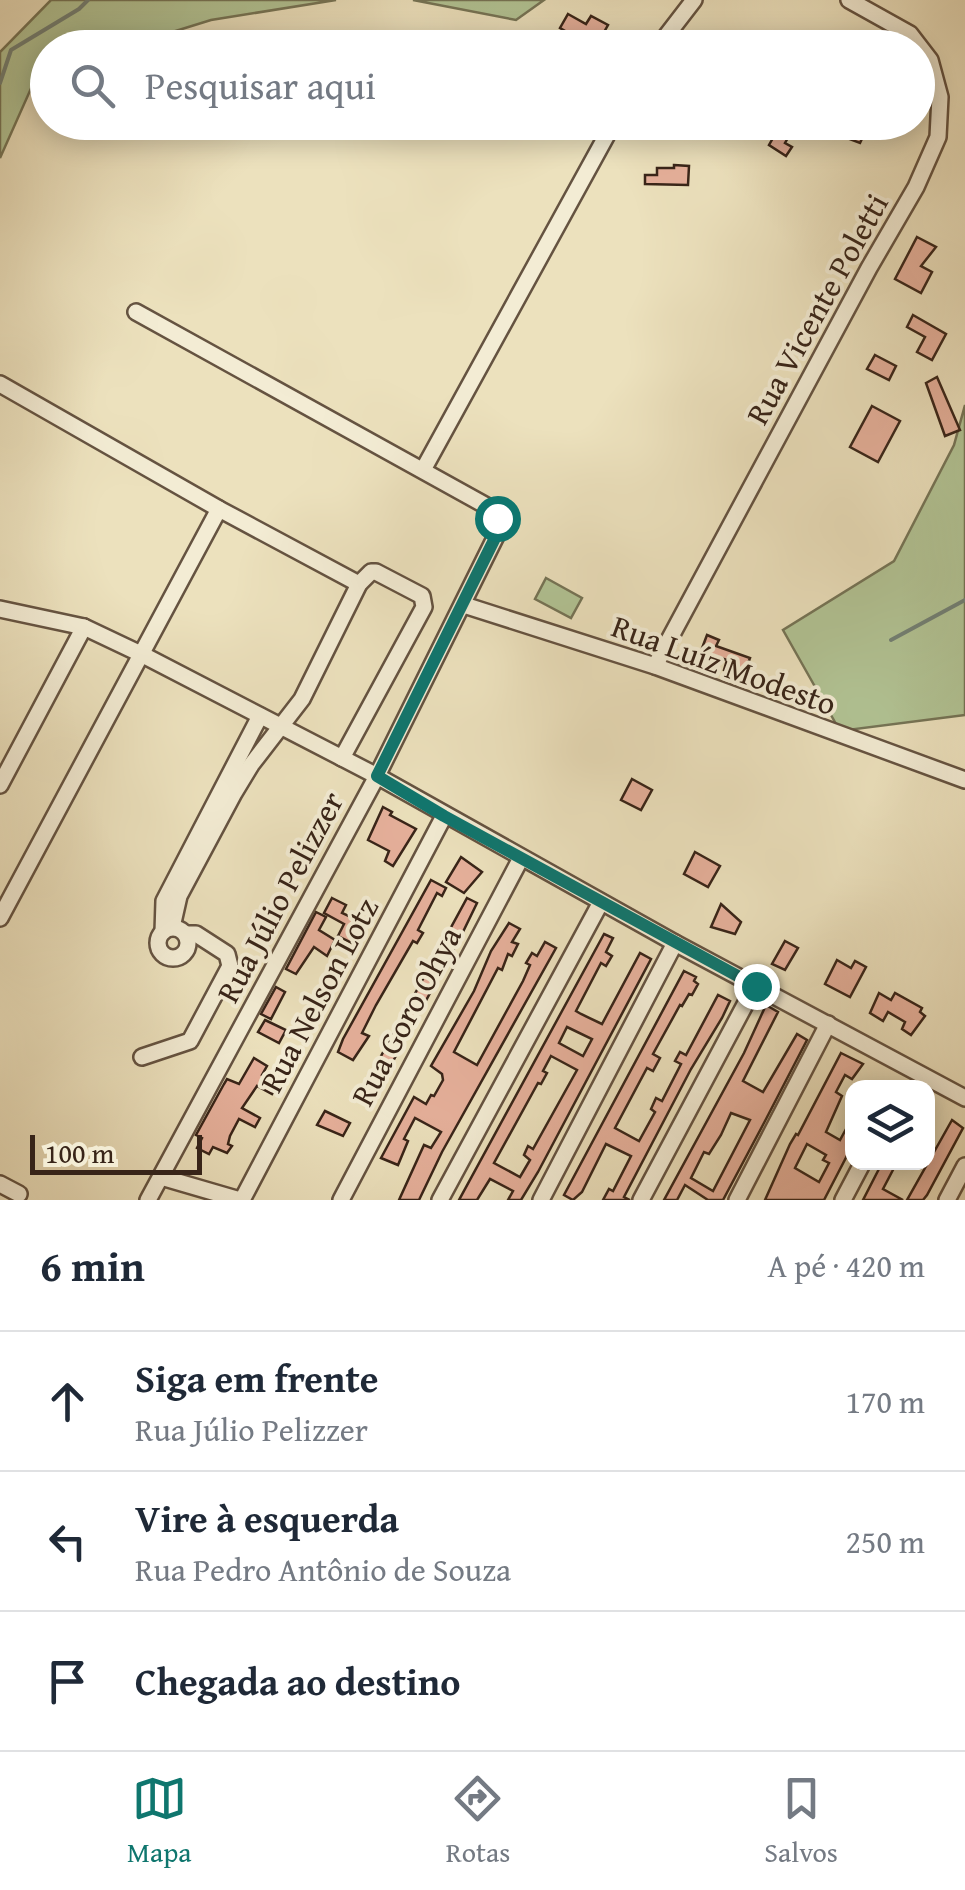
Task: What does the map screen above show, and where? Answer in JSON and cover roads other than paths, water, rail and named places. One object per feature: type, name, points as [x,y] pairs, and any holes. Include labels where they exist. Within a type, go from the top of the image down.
[{"type":"street","points":[[671,30],[694,0]]},
{"type":"street","name":"Rua Vicente Poletti","points":[[849,0],[903,30]]},
{"type":"street","name":"Rua Vicente Poletti","points":[[655,666],[916,187],[938,138],[940,97],[935,78]]},
{"type":"street","points":[[136,312],[423,470],[604,140]]},
{"type":"street","points":[[0,384],[219,510],[359,584]]},
{"type":"street","name":"Rua Júlio Pelizzer","points":[[148,1200],[377,776],[498,532],[492,509],[423,470]]},
{"type":"street","points":[[0,918],[219,510]]},
{"type":"street","points":[[174,931],[180,896],[234,794],[302,699],[359,584],[376,572],[422,596],[424,607],[342,758]]},
{"type":"street","name":"Rua Luíz Modesto","points":[[464,605],[655,666],[965,780]]},
{"type":"street","points":[[0,609],[84,627],[143,655],[377,776],[674,943],[965,1098]]},
{"type":"street","points":[[0,784],[84,627]]},
{"type":"street","points":[[174,931],[164,901],[260,716]]},
{"type":"street","name":"Rua Nelson Lotz","points":[[241,1200],[444,816]]},
{"type":"street","name":"Rua Goro Ohya","points":[[341,1200],[521,858]]},
{"type":"street","points":[[440,1200],[601,902]]},
{"type":"street","points":[[142,1057],[190,1042],[230,966],[227,954],[196,934],[174,931]]},
{"type":"street","points":[[541,1200],[674,943]]},
{"type":"street","points":[[641,1200],[756,986]]},
{"type":"street","points":[[737,1200],[828,1024]]},
{"type":"street","points":[[906,1080],[912,1070]]},
{"type":"street","points":[[947,1200],[965,1166]]},
{"type":"street","points":[[843,1200],[859,1170]]},
{"type":"street","points":[[161,1177],[241,1200]]},
{"type":"street","points":[[0,1184],[19,1194]]},
{"type":"waterway","points":[[44,30],[88,0]]},
{"type":"waterway","points":[[0,83],[11,50],[30,39]]},
{"type":"waterway","points":[[891,640],[965,600]]}]
